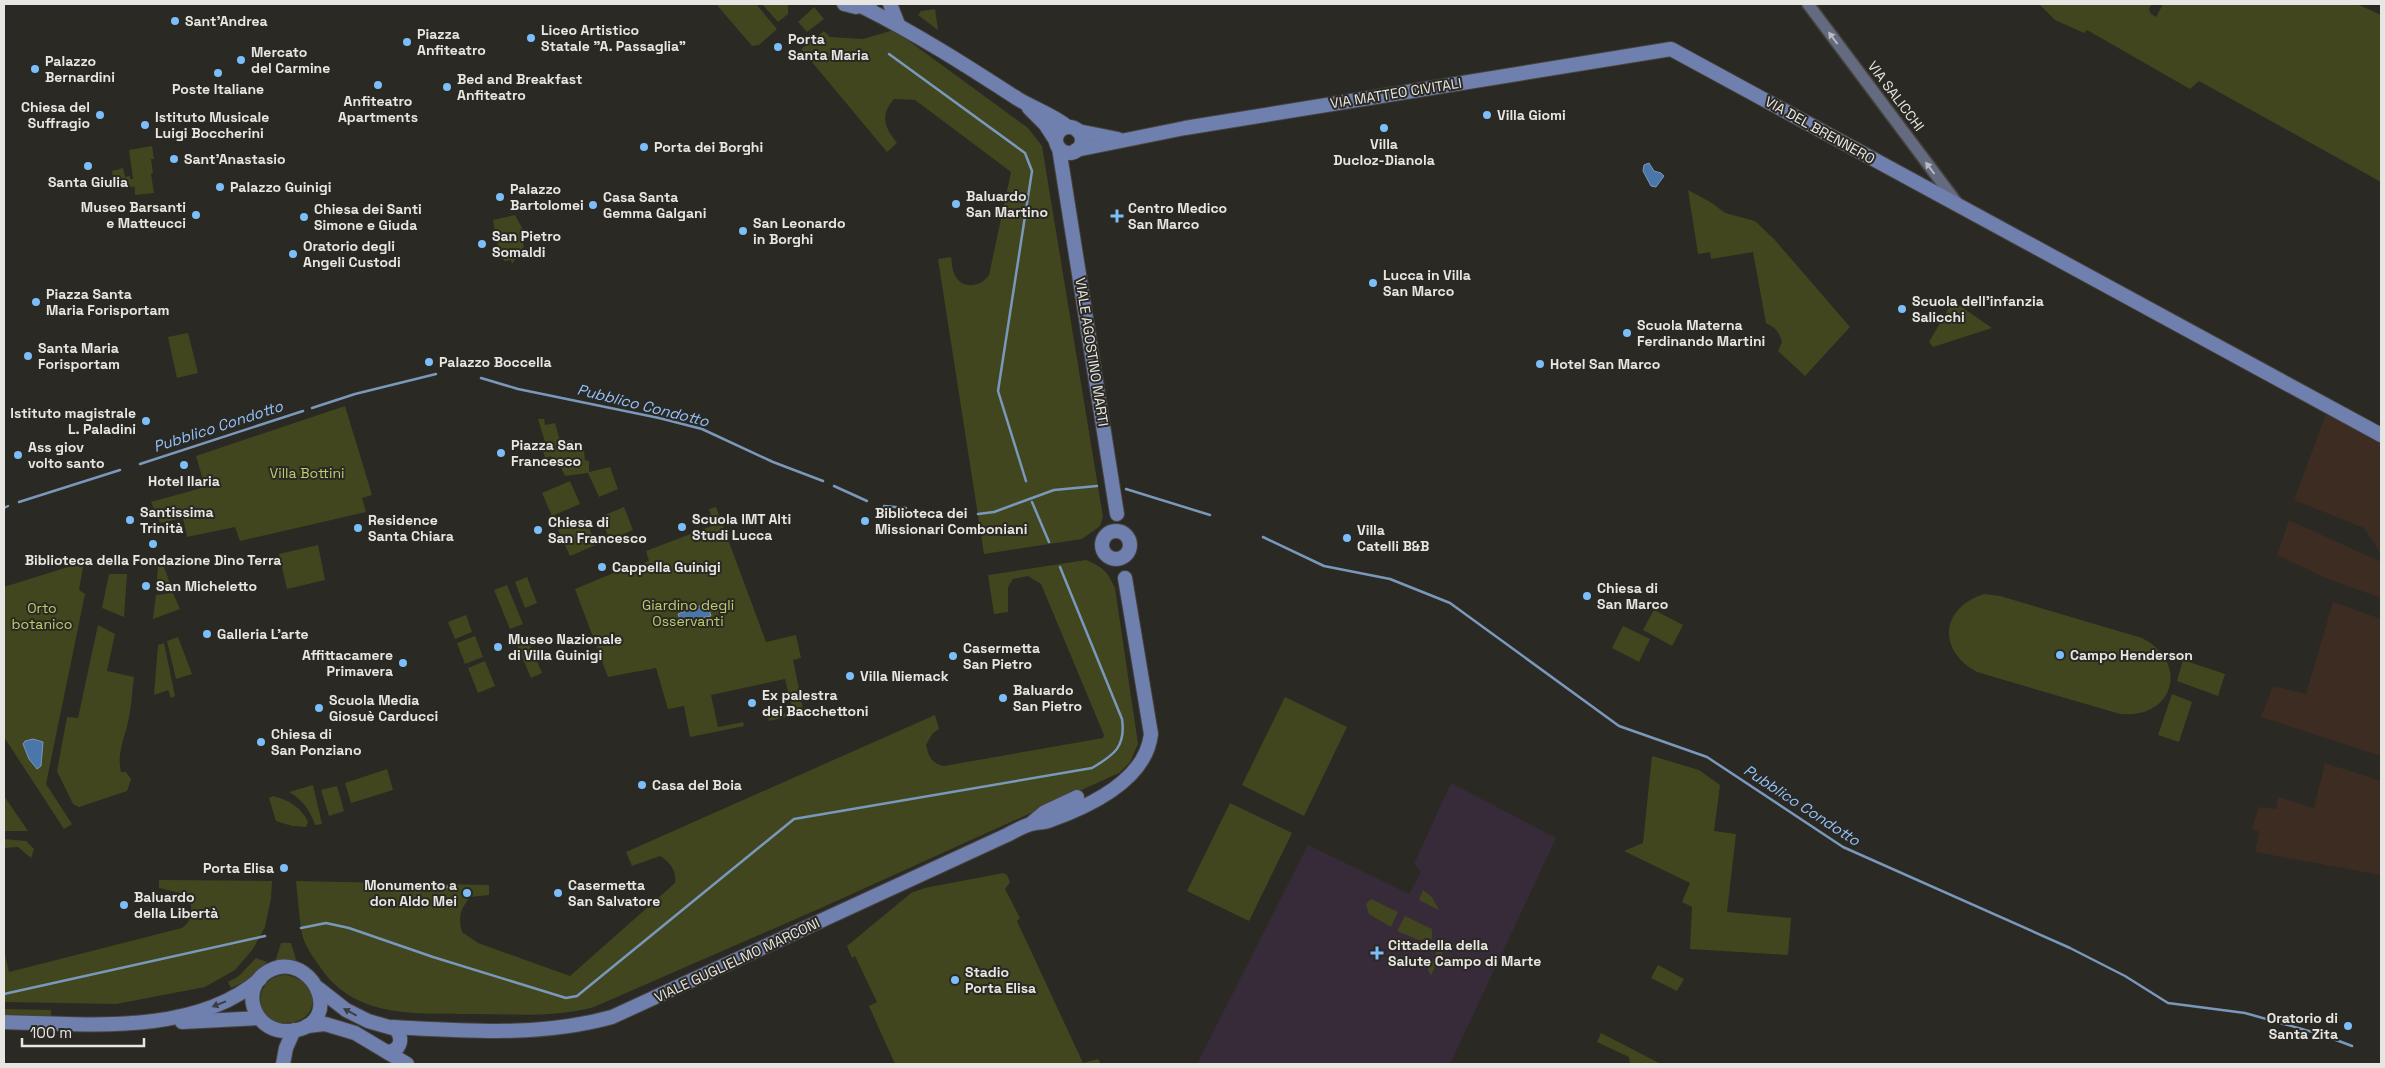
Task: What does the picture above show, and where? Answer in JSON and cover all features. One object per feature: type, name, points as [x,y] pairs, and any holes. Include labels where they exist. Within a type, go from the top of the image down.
[{"type":"main road","points":[[844,4],[867,5],[1021,100],[1054,116],[1073,129],[1081,140],[1075,150],[1066,152],[1058,144],[1045,124],[1021,100]]},
{"type":"main road","points":[[890,4],[898,24]]},
{"type":"main road","name":"VIA SALICCHI","points":[[1808,4],[1964,209]]},
{"type":"main road","name":"VIA DEL BRENNERO","points":[[1671,49],[2381,436]]},
{"type":"main road","name":"VIA MATTEO CIVITALI","points":[[1075,150],[1122,139],[1671,49]]},
{"type":"main road","points":[[1058,144],[1059,131],[1073,129]]},
{"type":"main road","name":"VIA MATTEO CIVITALI","points":[[1073,129],[1122,139]]},
{"type":"main road","name":"VIALE AGOSTINO MARTI","points":[[1058,144],[1118,514],[1126,535]]},
{"type":"main road","name":"VIALE AGOSTINO MARTI","points":[[1066,190],[1075,150]]},
{"type":"main road","points":[[1118,514],[1113,527],[1106,534],[1101,547],[1105,555],[1126,578]]},
{"type":"main road","points":[[1106,534],[1117,531],[1126,535],[1130,543],[1126,578]]},
{"type":"main road","points":[[1110,559],[1121,559],[1128,553]]},
{"type":"main road","name":"VIALE GUGLIELMO MARCONI","points":[[316,986],[346,1010],[368,1021],[392,1027],[425,1031],[515,1032],[572,1027],[612,1016],[1032,824],[1049,821],[1107,794],[1135,771],[1149,748],[1151,727],[1126,578]]},
{"type":"main road","points":[[154,1021],[226,1002],[247,990],[274,968],[290,967],[304,973],[316,986],[321,998],[320,1008],[300,1028],[283,1061]]},
{"type":"main road","points":[[260,978],[252,997],[252,1005],[258,1018],[274,1030],[283,1061]]},
{"type":"main road","points":[[4,1022],[132,1023],[258,1018]]},
{"type":"main road","points":[[4,1026],[23,1022]]},
{"type":"main road","points":[[274,1030],[324,1024],[339,1027],[355,1033],[407,1064]]},
{"type":"main road","points":[[383,1050],[376,1040],[377,1033],[383,1028],[392,1027],[400,1036],[400,1044],[407,1064]]},
{"type":"main road","name":"VIALE GUGLIELMO MARCONI","points":[[400,1044],[411,1036],[425,1031]]},
{"type":"main road","points":[[383,1050],[395,1050],[400,1044]]},
{"type":"shaded area","points":[[2326,414],[2381,443],[2381,554],[2364,528],[2294,500]]},
{"type":"shaded area","points":[[2289,520],[2381,562],[2381,598],[2328,579],[2277,555]]},
{"type":"shaded area","points":[[2333,602],[2381,619],[2381,756],[2261,717],[2273,686],[2306,694]]},
{"type":"shaded area","points":[[2325,763],[2381,781],[2381,875],[2255,852],[2259,832],[2252,828],[2259,807],[2276,809],[2278,797],[2314,808]]},
{"type":"shaded area","name":"Cittadella della Salute Campo di Marte","points":[[1451,783],[1556,838],[1450,1064],[1197,1064],[1308,845],[1409,894],[1421,872],[1414,864]]},
{"type":"green space","points":[[716,4],[756,4],[777,29],[759,45],[752,46]]},
{"type":"green space","points":[[762,4],[788,4],[788,14],[778,22]]},
{"type":"green space","points":[[2039,4],[2152,4],[2149,8],[2150,13],[2156,17],[2163,4],[2357,4],[2381,15],[2381,182],[2199,81],[2190,89],[2087,30],[2084,33],[2055,20]]},
{"type":"green space","points":[[814,7],[824,19],[807,32],[798,22]]},
{"type":"green space","points":[[935,9],[938,30],[918,15],[921,11]]},
{"type":"green space","points":[[894,30],[1028,128],[1042,146],[1103,517],[1100,526],[1082,539],[984,554],[938,259],[951,257],[952,267],[957,279],[966,285],[981,282],[989,275],[1011,172],[915,100],[894,99],[887,110],[885,121],[889,132],[897,143],[887,152],[801,49],[824,31],[830,37],[863,39]]},
{"type":"green space","points":[[152,146],[154,159],[151,159],[153,173],[151,174],[154,193],[135,195],[135,187],[114,186],[112,171],[123,168],[125,177],[130,176],[130,179],[133,179],[129,150]]},
{"type":"green space","points":[[1688,190],[1712,203],[1725,213],[1755,221],[1774,239],[1850,327],[1805,376],[1778,351],[1782,342],[1780,336],[1775,329],[1766,323],[1753,252],[1711,259],[1710,252],[1698,254]]},
{"type":"green space","points":[[515,215],[526,235],[520,238],[524,246],[512,264],[511,260],[504,261],[502,251],[499,251],[493,220]]},
{"type":"green space","points":[[1953,301],[1992,328],[1933,347],[1929,342]]},
{"type":"green space","points":[[188,333],[198,373],[177,378],[168,337]]},
{"type":"green space","name":"Villa Bottini","points":[[345,406],[372,495],[362,498],[366,512],[240,541],[235,527],[187,537],[183,518],[160,523],[151,502],[205,487],[196,456]]},
{"type":"green space","points":[[538,419],[544,419],[545,425],[555,423],[560,441],[573,440],[574,451],[584,451],[585,460],[589,461],[589,472],[610,467],[618,489],[599,497],[588,473],[565,476],[560,465],[555,467],[551,456],[545,458],[542,447],[546,445]]},
{"type":"green space","points":[[570,481],[580,504],[552,516],[542,493]]},
{"type":"green space","points":[[624,507],[633,530],[610,540],[600,517]]},
{"type":"green space","name":"Giardino degli Osservanti","points":[[716,507],[766,642],[796,635],[801,658],[793,660],[804,713],[769,721],[768,717],[793,711],[785,679],[711,695],[718,727],[743,722],[744,726],[690,737],[684,706],[668,709],[656,668],[608,677],[575,589],[649,561],[646,551],[714,525],[709,509]]},
{"type":"green space","points":[[585,518],[596,545],[570,556],[558,530]]},
{"type":"green space","points":[[318,545],[325,580],[287,589],[279,554]]},
{"type":"green space","points":[[1086,560],[1104,570],[1115,588],[1138,744],[1130,762],[1119,773],[821,908],[594,1007],[563,1013],[517,1015],[427,1014],[386,1009],[366,1004],[348,995],[332,982],[306,946],[301,928],[296,881],[489,885],[489,895],[470,897],[464,906],[460,918],[462,932],[478,943],[570,976],[675,883],[672,867],[660,856],[632,866],[626,852],[935,715],[939,729],[932,734],[926,745],[931,759],[944,766],[1103,738],[1104,735],[1041,584],[1028,576],[1013,579],[1008,587],[1008,612],[994,614],[988,575]]},
{"type":"green space","name":"Orto botanico","points":[[84,562],[79,590],[85,594],[46,784],[72,824],[64,829],[4,737],[4,587]]},
{"type":"green space","points":[[158,567],[164,567],[172,589],[156,591]]},
{"type":"green space","points":[[109,574],[127,574],[124,617],[102,608]]},
{"type":"green space","points":[[527,577],[537,603],[525,608],[515,582]]},
{"type":"green space","points":[[507,585],[523,624],[510,629],[494,590]]},
{"type":"green space","points":[[173,593],[180,609],[153,619],[156,595]]},
{"type":"green space","name":"Campo Henderson","points":[[1984,594],[2000,596],[2142,638],[2157,649],[2166,661],[2170,674],[2169,687],[2163,699],[2153,708],[2138,713],[2120,714],[1977,672],[1964,663],[1955,653],[1950,642],[1949,630],[1952,619],[1959,609],[1969,601]]},
{"type":"green space","points":[[1654,610],[1683,625],[1672,646],[1643,630]]},
{"type":"green space","points":[[466,615],[472,632],[455,639],[448,622]]},
{"type":"green space","points":[[98,625],[115,634],[107,671],[134,677],[128,724],[120,758],[121,772],[126,772],[131,779],[127,791],[79,807],[73,804],[57,771],[67,717],[78,718]]},
{"type":"green space","points":[[1623,626],[1650,639],[1639,662],[1612,648]]},
{"type":"green space","points":[[526,635],[542,673],[531,678],[515,640]]},
{"type":"green space","points":[[475,636],[483,657],[465,664],[457,643]]},
{"type":"green space","points":[[178,637],[192,674],[176,679],[167,641]]},
{"type":"green space","points":[[164,643],[175,696],[171,698],[168,690],[154,695],[158,645]]},
{"type":"green space","points":[[2183,660],[2225,674],[2218,696],[2177,681]]},
{"type":"green space","points":[[485,661],[495,686],[478,693],[468,668]]},
{"type":"green space","points":[[2172,694],[2192,702],[2179,742],[2158,735]]},
{"type":"green space","points":[[1285,697],[1347,727],[1304,816],[1242,785]]},
{"type":"green space","points":[[1652,756],[1699,770],[1720,785],[1714,831],[1736,834],[1727,912],[1791,918],[1788,955],[1690,949],[1692,907],[1682,902],[1690,883],[1624,851],[1643,843]]},
{"type":"green space","points":[[387,769],[393,790],[351,803],[345,783]]},
{"type":"green space","points":[[313,785],[322,824],[315,825],[305,806],[289,792]]},
{"type":"green space","points":[[337,786],[344,811],[329,816],[321,790]]},
{"type":"green space","points":[[4,796],[28,831],[4,831]]},
{"type":"green space","points":[[273,796],[289,802],[298,808],[308,822],[306,827],[292,826],[276,821],[269,798]]},
{"type":"green space","points":[[1230,803],[1292,833],[1249,921],[1187,891]]},
{"type":"green space","points":[[4,839],[26,841],[34,849],[31,858],[18,847],[4,848]]},
{"type":"green space","name":"Stadio Porta Elisa","points":[[1003,873],[1007,875],[1010,882],[1005,889],[1020,918],[1017,921],[1083,1063],[1098,1059],[1101,1064],[895,1064],[869,1006],[877,1002],[855,956],[852,958],[847,946],[911,893],[925,888]]},
{"type":"green space","points":[[159,880],[272,881],[271,898],[265,927],[253,949],[235,970],[205,987],[116,1004],[4,1002],[4,951],[9,972],[182,928],[186,925],[191,913],[189,895],[159,888]]},
{"type":"green space","points":[[1423,890],[1432,897],[1439,910],[1419,900]]},
{"type":"green space","points":[[1371,899],[1398,912],[1391,927],[1369,914],[1366,904]]},
{"type":"green space","points":[[1405,916],[1432,929],[1432,939],[1419,940],[1397,931]]},
{"type":"green space","points":[[1442,941],[1461,948],[1460,950],[1447,944],[1431,975],[1428,970]]},
{"type":"green space","points":[[281,943],[291,943],[297,963],[275,962]]},
{"type":"green space","points":[[256,958],[267,962],[248,980],[231,988],[228,982],[239,976]]},
{"type":"green space","points":[[1658,965],[1684,979],[1677,991],[1651,978]]},
{"type":"green space","points":[[286,975],[306,985],[311,993],[312,1001],[311,1009],[306,1016],[297,1021],[284,1023],[274,1021],[266,1016],[262,1008],[261,999],[262,990],[267,982],[275,977]]},
{"type":"green space","points":[[4,1009],[51,1010],[51,1016],[4,1014]]},
{"type":"green space","points":[[1601,1033],[1661,1064],[1630,1064],[1629,1057],[1597,1042]]},
{"type":"water","points":[[1649,163],[1654,171],[1664,176],[1656,187],[1651,186],[1643,171],[1644,165]]},
{"type":"water","points":[[707,603],[711,616],[681,622],[678,614]]},
{"type":"water","points":[[33,739],[43,742],[41,766],[37,769],[29,759],[23,744],[25,741]]},
{"type":"waterway","points":[[889,54],[1025,153],[1032,171],[998,391],[1026,481]]},
{"type":"waterway","name":"Pubblico Condotto","points":[[312,408],[355,394],[436,374]]},
{"type":"waterway","name":"Pubblico Condotto","points":[[481,378],[518,389],[659,418],[702,429],[773,462],[823,481]]},
{"type":"waterway","name":"Pubblico Condotto","points":[[140,464],[303,411]]},
{"type":"waterway","name":"Pubblico Condotto","points":[[19,502],[120,470]]},
{"type":"waterway","name":"Pubblico Condotto","points":[[834,486],[867,501]]},
{"type":"waterway","name":"Pubblico Condotto","points":[[978,514],[994,512],[1054,490],[1097,486]]},
{"type":"waterway","name":"Pubblico Condotto","points":[[1126,489],[1210,515]]},
{"type":"waterway","points":[[1032,502],[1049,542]]},
{"type":"waterway","name":"Pubblico Condotto","points":[[4,508],[8,506]]},
{"type":"waterway","name":"Pubblico Condotto","points":[[884,506],[906,508]]},
{"type":"waterway","name":"Pubblico Condotto","points":[[1263,537],[1324,566],[1390,579],[1450,603],[1619,726],[1707,757],[1843,847],[2070,948],[2125,976],[2168,1003],[2245,1013],[2323,1035],[2352,1046]]},
{"type":"waterway","points":[[301,928],[326,923],[349,928],[433,957],[566,998],[577,996],[794,819],[1092,768],[1107,759],[1117,749],[1122,737],[1122,719],[1060,567]]},
{"type":"waterway","points":[[385,886],[449,887]]},
{"type":"waterway","points":[[4,994],[265,936]]},
{"type":"place","name":"Sant'Andrea","points":[[175,21]]},
{"type":"place","name":"Liceo Artistico Statale \"A. Passaglia\"","points":[[531,38]]},
{"type":"place","name":"Piazza Anfiteatro","points":[[407,42]]},
{"type":"place","name":"Porta Santa Maria","points":[[778,47]]},
{"type":"place","name":"Mercato del Carmine","points":[[241,60]]},
{"type":"place","name":"Palazzo Bernardini","points":[[35,69]]},
{"type":"place","name":"Poste Italiane","points":[[218,73]]},
{"type":"place","name":"Anfiteatro Apartments","points":[[378,85]]},
{"type":"place","name":"Bed and Breakfast Anfiteatro","points":[[447,87]]},
{"type":"place","name":"Chiesa del Suffragio","points":[[100,115]]},
{"type":"place","name":"Villa Giomi","points":[[1487,115]]},
{"type":"place","name":"Istituto Musicale Luigi Boccherini","points":[[145,125]]},
{"type":"place","name":"Villa Ducloz-Dianola","points":[[1384,128]]},
{"type":"place","name":"Porta dei Borghi","points":[[644,147]]},
{"type":"place","name":"Sant'Anastasio","points":[[174,159]]},
{"type":"place","name":"Santa Giulia","points":[[88,166]]},
{"type":"place","name":"Palazzo Guinigi","points":[[220,187]]},
{"type":"place","name":"Palazzo Bartolomei","points":[[500,197]]},
{"type":"place","name":"Baluardo San Martino","points":[[956,204]]},
{"type":"place","name":"Casa Santa Gemma Galgani","points":[[593,205]]},
{"type":"place","name":"Museo Barsanti e Matteucci","points":[[196,215]]},
{"type":"place","name":"Centro Medico San Marco","points":[[1117,216]]},
{"type":"place","name":"Chiesa dei Santi Simone e Giuda","points":[[304,217]]},
{"type":"place","name":"San Leonardo in Borghi","points":[[743,231]]},
{"type":"place","name":"San Pietro Somaldi","points":[[482,244]]},
{"type":"place","name":"Oratorio degli Angeli Custodi","points":[[293,254]]},
{"type":"place","name":"Lucca in Villa San Marco","points":[[1373,283]]},
{"type":"place","name":"Piazza Santa Maria Forisportam","points":[[36,302]]},
{"type":"place","name":"Scuola dell'infanzia Salicchi","points":[[1902,309]]},
{"type":"place","name":"Scuola Materna Ferdinando Martini","points":[[1627,333]]},
{"type":"place","name":"Santa Maria Forisportam","points":[[28,356]]},
{"type":"place","name":"Palazzo Boccella","points":[[429,362]]},
{"type":"place","name":"Hotel San Marco","points":[[1540,364]]},
{"type":"place","name":"Istituto magistrale L. Paladini","points":[[146,421]]},
{"type":"place","name":"Piazza San Francesco","points":[[501,453]]},
{"type":"place","name":"Ass giov volto santo","points":[[18,455]]},
{"type":"place","name":"Hotel Ilaria","points":[[184,465]]},
{"type":"place","name":"Santissima Trinità","points":[[130,520]]},
{"type":"place","name":"Biblioteca dei Missionari Comboniani","points":[[865,521]]},
{"type":"place","name":"Scuola IMT Alti Studi Lucca","points":[[682,527]]},
{"type":"place","name":"Residence Santa Chiara","points":[[358,528]]},
{"type":"place","name":"Chiesa di San Francesco","points":[[538,530]]},
{"type":"place","name":"Villa Catelli B&B","points":[[1347,538]]},
{"type":"place","name":"Biblioteca della Fondazione Dino Terra","points":[[153,544]]},
{"type":"place","name":"Cappella Guinigi","points":[[602,567]]},
{"type":"place","name":"San Micheletto","points":[[146,586]]},
{"type":"place","name":"Chiesa di San Marco","points":[[1587,596]]},
{"type":"place","name":"Galleria L'arte","points":[[207,634]]},
{"type":"place","name":"Museo Nazionale di Villa Guinigi","points":[[498,647]]},
{"type":"place","name":"Campo Henderson","points":[[2060,655]]},
{"type":"place","name":"Casermetta San Pietro","points":[[953,656]]},
{"type":"place","name":"Affittacamere Primavera","points":[[403,663]]},
{"type":"place","name":"Villa Niemack","points":[[850,676]]},
{"type":"place","name":"Baluardo San Pietro","points":[[1003,698]]},
{"type":"place","name":"Ex palestra dei Bacchettoni","points":[[752,703]]},
{"type":"place","name":"Scuola Media Giosuè Carducci","points":[[319,708]]},
{"type":"place","name":"Chiesa di San Ponziano","points":[[261,742]]},
{"type":"place","name":"Casa del Boia","points":[[642,785]]},
{"type":"place","name":"Porta Elisa","points":[[284,868]]},
{"type":"place","name":"Monumento a don Aldo Mei","points":[[467,893]]},
{"type":"place","name":"Casermetta San Salvatore","points":[[558,893]]},
{"type":"place","name":"Baluardo della Libertà","points":[[124,905]]},
{"type":"place","name":"Cittadella della Salute Campo di Marte","points":[[1377,953]]},
{"type":"place","name":"Stadio Porta Elisa","points":[[955,980]]},
{"type":"place","name":"Oratorio di Santa Zita","points":[[2348,1026]]}]
